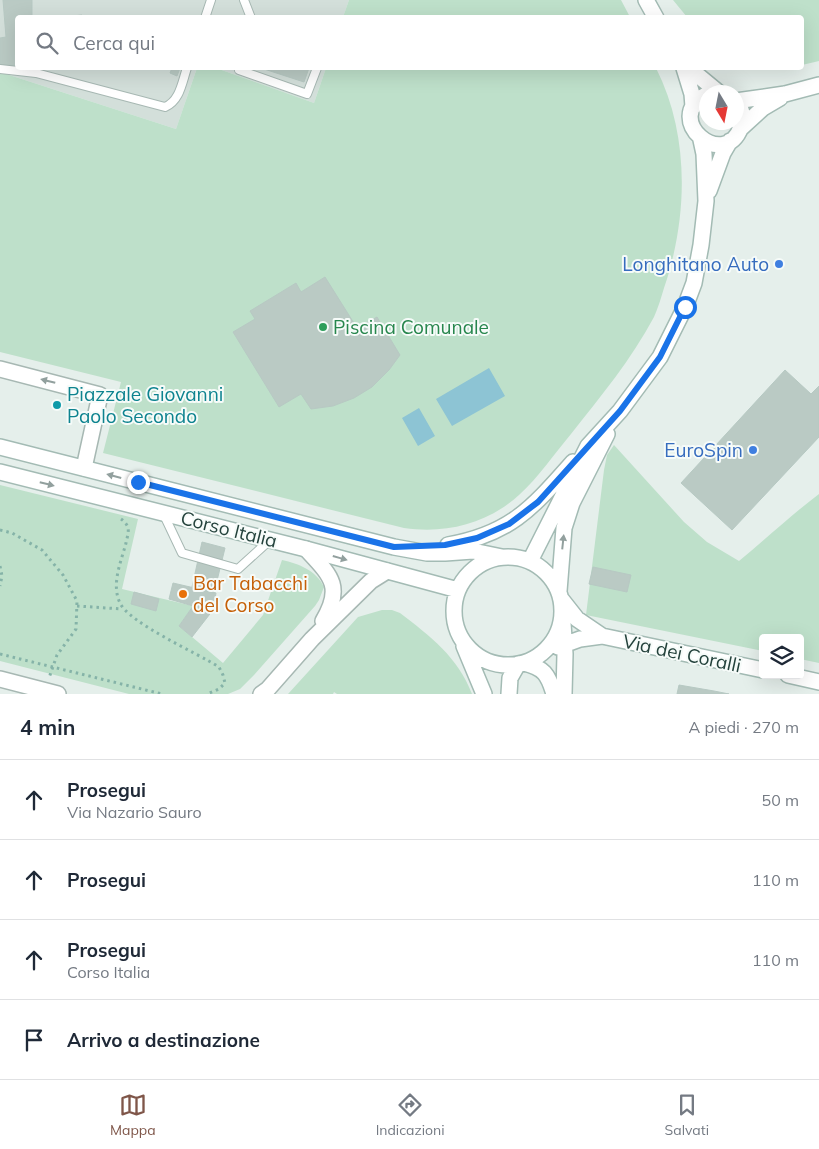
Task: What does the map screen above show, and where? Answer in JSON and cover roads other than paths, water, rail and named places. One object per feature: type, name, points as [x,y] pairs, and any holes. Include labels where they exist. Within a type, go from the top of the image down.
[{"type":"street","points":[[646,0],[654,15]]},
{"type":"street","points":[[394,547],[445,545],[477,538],[516,519],[538,502],[620,411],[660,357],[685,307],[695,276],[706,202],[704,154],[701,140],[691,122],[692,94],[685,70]]},
{"type":"street","points":[[691,70],[710,85]]},
{"type":"street","points":[[744,100],[785,94],[819,85]]},
{"type":"street","points":[[701,140],[716,144],[735,135],[763,108],[785,94]]},
{"type":"street","points":[[693,107],[699,99]]},
{"type":"street","points":[[706,202],[719,162],[737,130]]},
{"type":"street","points":[[0,369],[100,394],[84,468]]},
{"type":"street","points":[[509,694],[510,678],[526,661],[547,648],[556,638],[561,625],[564,528],[572,503],[620,411]]},
{"type":"street","name":"Corso Italia","points":[[0,446],[394,547],[427,553],[472,551],[502,557]]},
{"type":"street","points":[[530,561],[588,446]]},
{"type":"street","name":"Corso Italia","points":[[0,472],[306,549],[458,590]]},
{"type":"street","points":[[306,549],[328,572],[334,588],[332,606],[312,639]]},
{"type":"street","points":[[484,694],[454,621],[454,605],[458,590],[465,577],[475,567],[488,560],[502,557],[517,557],[530,561],[542,568],[552,579],[561,601],[565,643],[564,694]]},
{"type":"street","points":[[261,694],[268,689],[312,639],[371,581],[387,572]]},
{"type":"street","points":[[561,601],[577,619],[602,636]]},
{"type":"street","points":[[459,635],[470,649],[484,659],[501,664],[526,661],[565,643],[602,636]]},
{"type":"street","name":"Via dei Coralli","points":[[602,636],[759,669]]},
{"type":"street","points":[[526,661],[544,671],[551,682],[554,694]]},
{"type":"street","points":[[804,679],[819,682]]},
{"type":"street","points":[[0,680],[16,689],[52,693]]},
{"type":"lane","points":[[206,15],[211,0]]},
{"type":"lane","points":[[244,0],[250,15]]},
{"type":"lane","points":[[0,69],[36,72],[164,107],[176,99],[186,70]]},
{"type":"lane","points":[[239,70],[307,94],[316,70]]},
{"type":"lane","points":[[163,513],[182,552],[238,569],[270,540]]},
{"type":"water","points":[[489,368],[505,396],[452,426],[436,399]]},
{"type":"water","points":[[419,408],[435,436],[418,446],[402,418]]},
{"type":"place","name":"Longhitano Auto","points":[[779,264]]},
{"type":"place","name":"Piscina Comunale","points":[[323,327]]},
{"type":"place","name":"Piazzale Giovanni Paolo Secondo","points":[[57,405]]},
{"type":"place","name":"EuroSpin","points":[[753,450]]},
{"type":"place","name":"Bar Tabacchi del Corso","points":[[183,594]]}]
